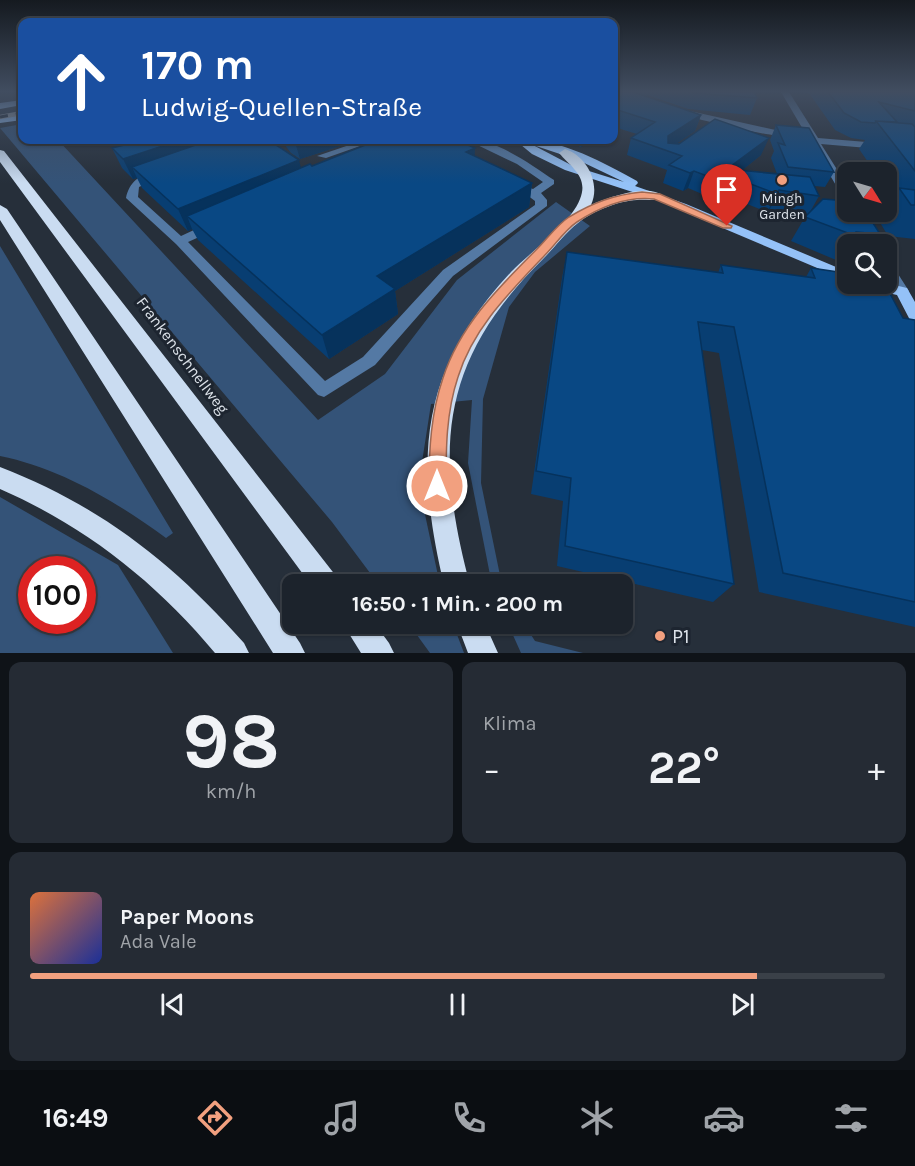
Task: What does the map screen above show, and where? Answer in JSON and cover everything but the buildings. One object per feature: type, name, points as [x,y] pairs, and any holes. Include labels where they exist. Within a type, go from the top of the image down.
[{"type":"highway","points":[[454,574],[444,534],[437,486],[440,425],[450,376],[468,337],[496,298],[571,221],[588,198],[587,176],[580,166],[565,153]]},
{"type":"highway","name":"Frankenschnellweg","points":[[0,154],[319,574]]},
{"type":"highway","points":[[571,221],[616,198],[636,195],[656,196]]},
{"type":"highway","points":[[0,209],[290,653]]},
{"type":"highway","points":[[0,478],[79,514],[120,543],[193,606],[234,653]]},
{"type":"highway","points":[[365,634],[379,653]]},
{"type":"highway","points":[[475,634],[483,653]]},
{"type":"main road","points":[[526,144],[554,162],[587,176],[656,196]]},
{"type":"main road","points":[[539,144],[616,174],[656,196],[837,272]]},
{"type":"main road","points":[[897,290],[902,291],[915,316]]},
{"type":"street","points":[[704,133],[719,122]]},
{"type":"street","points":[[728,122],[815,139],[915,149]]},
{"type":"street","points":[[804,122],[837,177]]},
{"type":"street","points":[[322,156],[360,144]]},
{"type":"street","points":[[481,144],[521,162],[550,182],[534,193]]},
{"type":"street","points":[[171,169],[142,180],[134,186],[132,198],[180,241],[324,390],[369,361],[448,273],[541,206],[541,200],[534,193],[514,183]]},
{"type":"street","points":[[180,241],[223,222]]},
{"type":"street","points":[[897,283],[902,291]]},
{"type":"shaded area","points":[[18,125],[18,144],[62,144],[318,420],[385,374],[457,280],[556,202],[590,226],[535,272],[509,307],[483,399],[481,483],[500,574],[490,574],[468,463],[472,400],[431,404],[422,462],[423,505],[438,574],[371,574],[332,522],[0,128]]},
{"type":"shaded area","points":[[0,246],[173,533],[166,538],[108,499],[87,488],[44,469],[0,456]]},
{"type":"shaded area","points":[[0,497],[118,565],[173,653],[0,653]]},
{"type":"shaded area","points":[[416,634],[457,634],[464,653],[430,653]]},
{"type":"shaded area","points":[[512,634],[530,634],[535,641],[583,653],[521,653]]},
{"type":"place","name":"Mingh Garden","points":[[782,180]]},
{"type":"place","name":"P1","points":[[660,636]]},
{"type":"route","points":[[437,486],[437,444],[442,407],[450,376],[462,350],[476,325],[496,298],[571,221],[605,202],[630,195],[642,195],[656,196],[727,226]]}]
